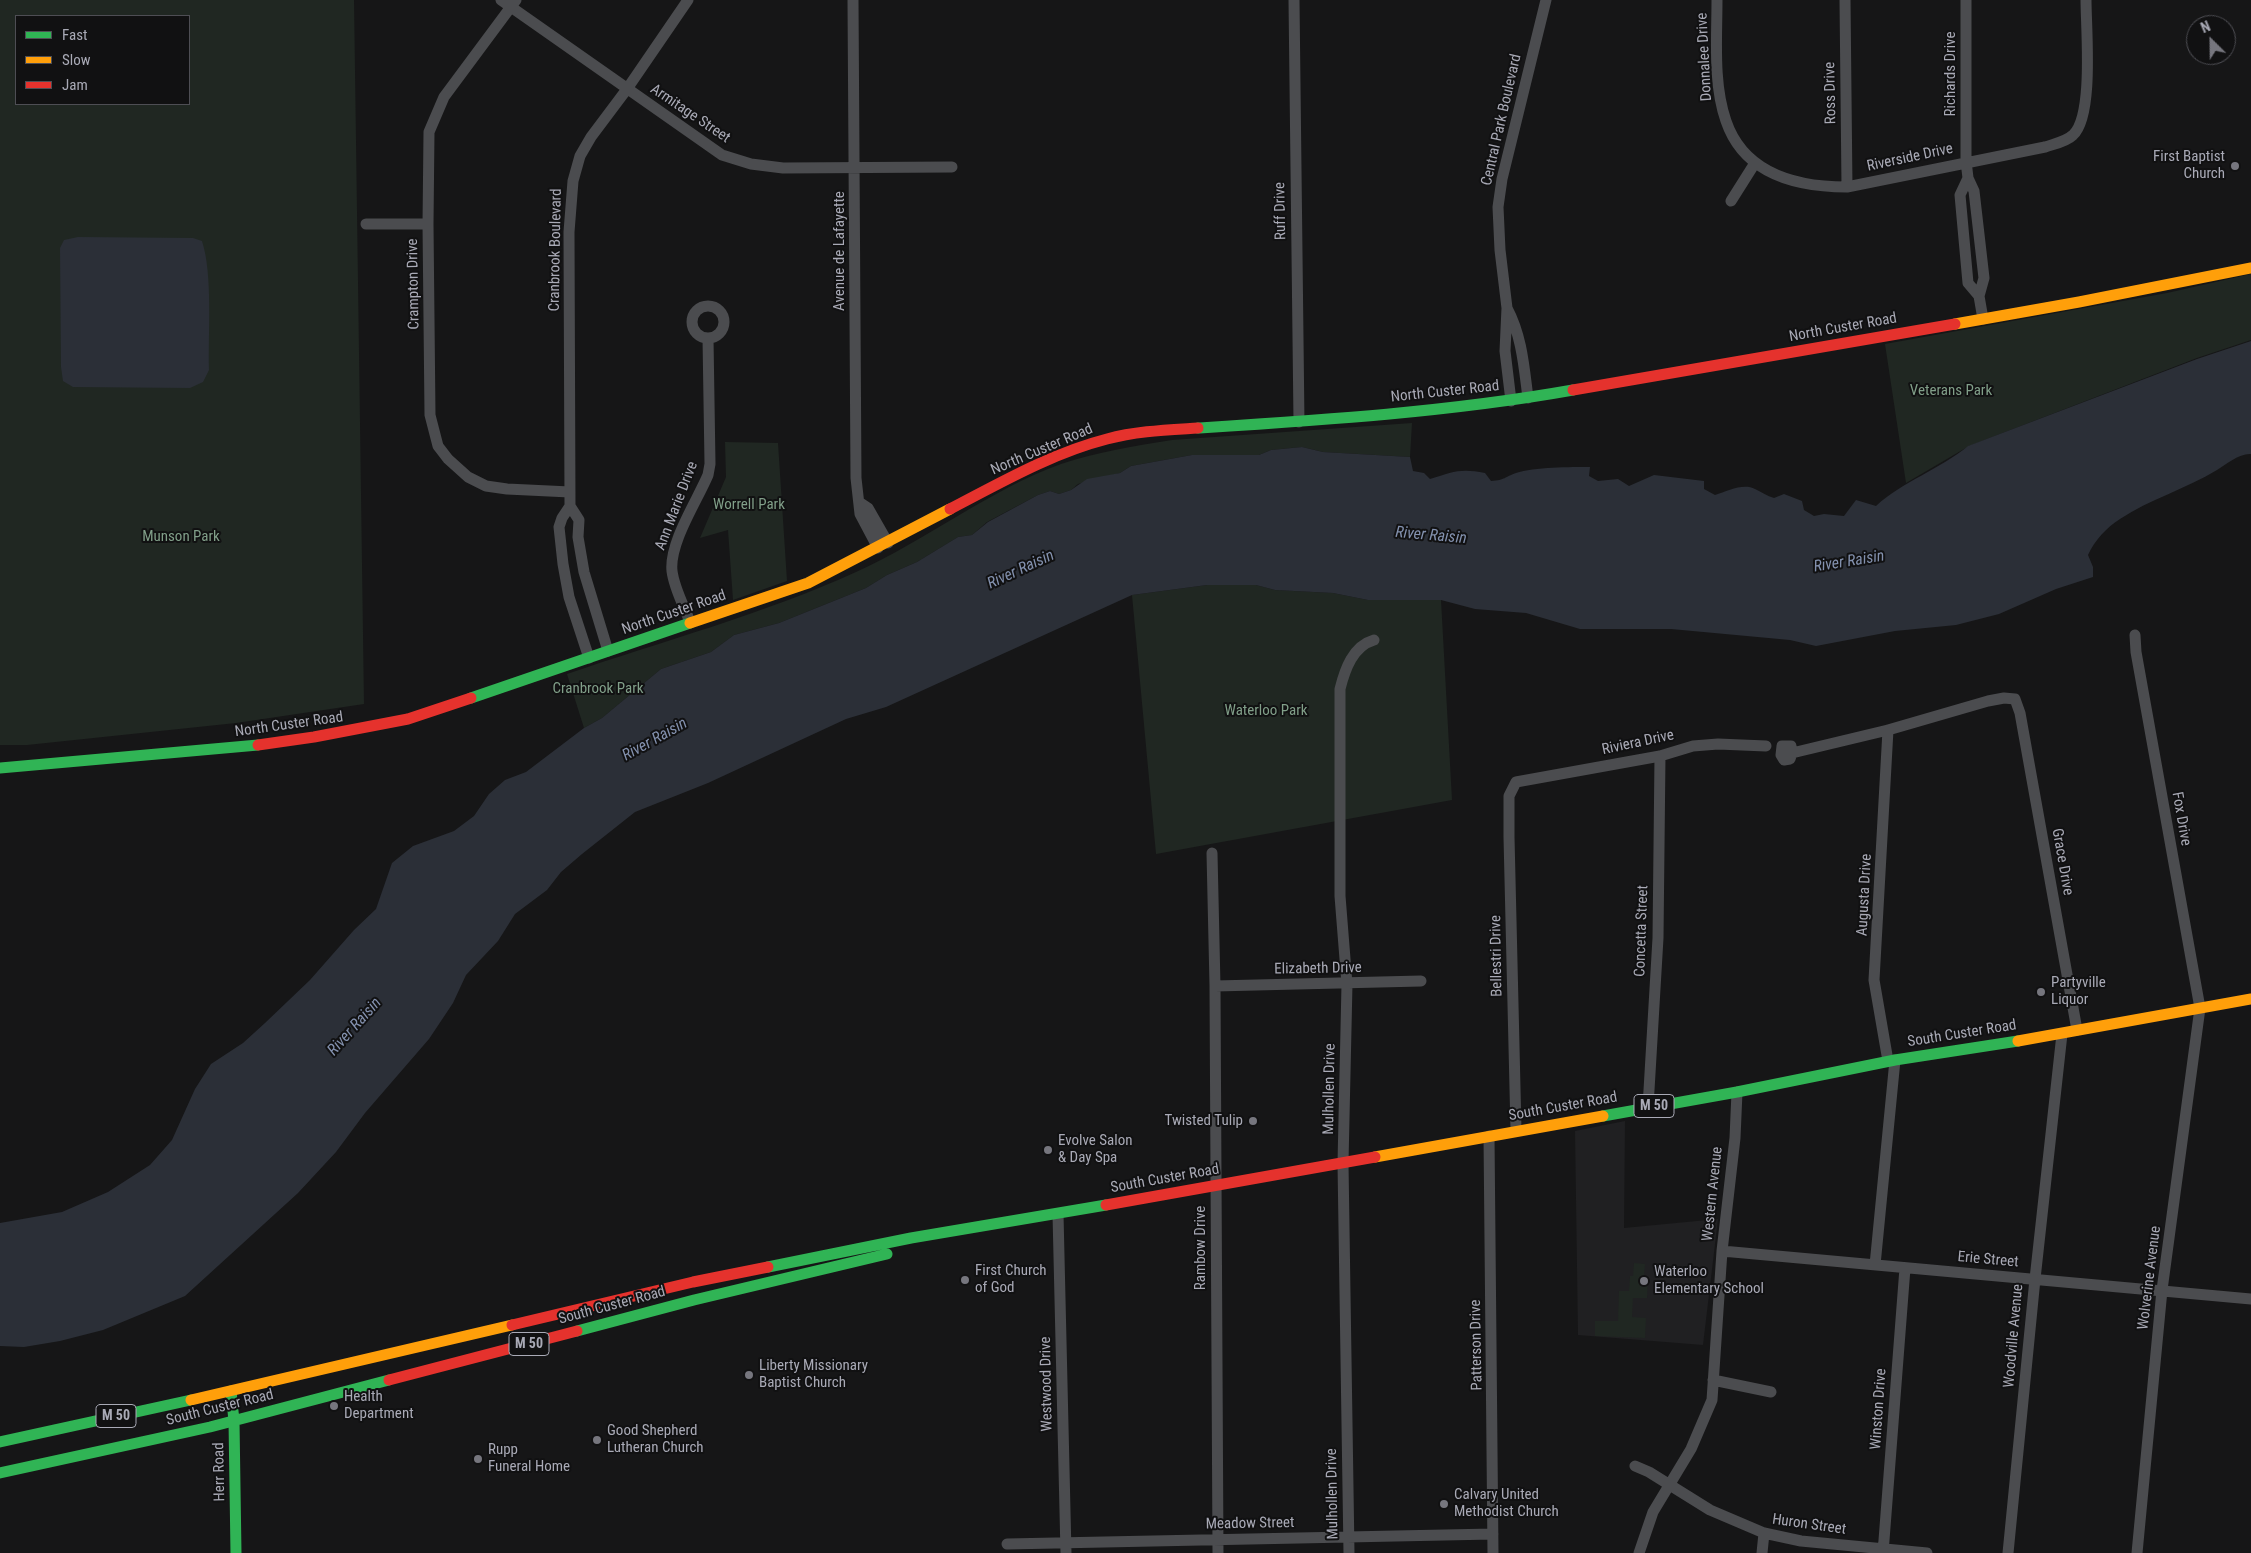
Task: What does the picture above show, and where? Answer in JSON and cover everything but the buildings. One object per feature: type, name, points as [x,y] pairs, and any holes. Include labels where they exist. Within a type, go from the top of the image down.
[{"type":"main road","name":"North Custer Road","points":[[0,768],[234,748],[351,731],[408,719],[808,583],[988,489],[1046,461],[1106,439],[1142,432],[1299,422],[1528,398],[1983,319],[2251,268]]},
{"type":"main road","name":"South Custer Road","points":[[0,1442],[231,1391],[693,1282],[911,1238],[1058,1214],[1516,1130],[1737,1092],[1892,1060],[2062,1034],[2251,999]]},
{"type":"main road","name":"South Custer Road","points":[[0,1473],[234,1420],[694,1300],[1058,1214]]},
{"type":"main road","name":"Herr Road","points":[[231,1391],[234,1420],[236,1553]]},
{"type":"street","name":"Armitage Street","points":[[501,0],[514,4],[627,89],[722,155],[765,167],[952,167]]},
{"type":"street","name":"Cranbrook Boulevard","points":[[608,651],[584,572],[578,537],[579,520],[570,506],[570,232],[573,180],[585,147],[688,0]]},
{"type":"street","name":"Avenue de Lafayette","points":[[853,0],[856,478],[859,502],[868,508],[883,545]]},
{"type":"street","name":"Ruff Drive","points":[[1294,0],[1299,422]]},
{"type":"street","name":"Central Park Boulevard","points":[[1511,400],[1505,350],[1507,308],[1500,250],[1498,207],[1502,179],[1546,0]]},
{"type":"street","name":"Donnalee Drive","points":[[1717,0],[1719,82],[1726,121],[1739,145],[1755,163]]},
{"type":"street","name":"Ross Drive","points":[[1845,0],[1847,187]]},
{"type":"street","name":"Richards Drive","points":[[1966,0],[1966,161],[1968,178],[1974,191],[1984,278],[1979,296],[1983,319]]},
{"type":"street","name":"Riverside Drive","points":[[1755,163],[1791,182],[1826,187],[1847,187],[1966,161],[2045,147],[2072,136],[2080,124],[2086,92],[2086,0]]},
{"type":"street","name":"Crampton Drive","points":[[514,4],[444,97],[429,132],[430,415],[438,446],[457,468],[486,486],[570,492]]},
{"type":"street","points":[[1731,201],[1755,163]]},
{"type":"street","name":"Richards Drive","points":[[1968,178],[1960,195],[1968,283],[1979,296]]},
{"type":"street","points":[[366,224],[428,224]]},
{"type":"street","name":"Central Park Boulevard","points":[[1507,308],[1514,321],[1522,348],[1528,398]]},
{"type":"street","name":"Ann Marie Drive","points":[[690,622],[674,581],[672,564],[677,544],[708,475],[710,464],[708,338]]},
{"type":"street","name":"Cranbrook Boulevard","points":[[570,506],[562,518],[560,527],[563,564],[569,597],[590,658]]},
{"type":"street","name":"Fox Drive","points":[[2135,635],[2136,652],[2200,1008]]},
{"type":"street","name":"Mulhollen Drive","points":[[1349,1553],[1343,1162],[1347,984],[1340,896],[1340,689],[1344,672],[1360,646],[1374,640]]},
{"type":"street","name":"Grace Drive","points":[[1888,730],[1988,701],[2004,698],[2015,699],[2020,713],[2077,1030]]},
{"type":"street","points":[[1792,753],[1888,730]]},
{"type":"street","name":"Augusta Drive","points":[[1888,730],[1874,980],[1892,1060]]},
{"type":"street","name":"Riviera Drive","points":[[1516,782],[1660,756],[1693,746],[1718,744],[1766,746]]},
{"type":"street","name":"Concetta Street","points":[[1648,1107],[1658,938],[1660,756]]},
{"type":"street","name":"Bellestri Drive","points":[[1516,782],[1510,796],[1509,837],[1516,1130]]},
{"type":"street","name":"Rambow Drive","points":[[1212,853],[1215,986],[1218,1553]]},
{"type":"street","name":"Elizabeth Drive","points":[[1215,986],[1421,981]]},
{"type":"street","name":"Wolverine Avenue","points":[[2137,1553],[2162,1290],[2200,1008]]},
{"type":"street","name":"Woodville Avenue","points":[[2008,1553],[2035,1279],[2062,1034]]},
{"type":"street","points":[[1875,1265],[1892,1060]]},
{"type":"street","name":"Western Avenue","points":[[1638,1553],[1653,1512],[1699,1434],[1712,1400],[1722,1251],[1735,1138],[1737,1092]]},
{"type":"street","name":"Patterson Drive","points":[[1489,1136],[1493,1553]]},
{"type":"street","name":"Westwood Drive","points":[[1058,1214],[1066,1548]]},
{"type":"street","name":"Erie Street","points":[[1722,1251],[2251,1299]]},
{"type":"street","name":"Winston Drive","points":[[1883,1551],[1905,1268]]},
{"type":"street","points":[[1713,1380],[1772,1392]]},
{"type":"street","name":"Huron Street","points":[[1636,1466],[1710,1510],[1764,1533],[1788,1539],[1883,1551],[1927,1553]]},
{"type":"street","points":[[1762,1553],[1764,1533]]},
{"type":"street","name":"Meadow Street","points":[[1007,1544],[1066,1548],[1218,1540],[1493,1534]]},
{"type":"shaded area","name":"Waterloo Elementary School","points":[[1625,1121],[1624,1228],[1718,1219],[1703,1345],[1578,1335],[1575,1131]]},
{"type":"green space","name":"Munson Park","points":[[0,0],[354,0],[364,704],[236,723],[27,745],[0,745]]},
{"type":"green space","name":"Veterans Park","points":[[2251,274],[2251,340],[2197,358],[1969,446],[1906,483],[1885,344],[2167,293]]},
{"type":"green space","name":"Cranbrook Park","points":[[1412,423],[1410,457],[1323,452],[1302,447],[1271,450],[1259,455],[1192,455],[1131,466],[1120,473],[1078,484],[1071,490],[1059,494],[1050,491],[1038,495],[987,522],[972,535],[958,537],[917,562],[887,575],[866,588],[779,623],[734,635],[711,652],[661,669],[602,718],[584,728],[567,674],[749,614],[821,587],[856,572],[907,546],[1009,487],[1061,464],[1102,453],[1172,440]]},
{"type":"green space","name":"Worrell Park","points":[[725,442],[778,443],[787,581],[733,600],[728,530],[700,538],[726,477]]},
{"type":"green space","name":"Waterloo Park","points":[[1207,585],[1256,585],[1275,590],[1333,593],[1368,600],[1441,600],[1452,800],[1156,854],[1132,595]]},
{"type":"green space","points":[[1634,1263],[1645,1264],[1644,1276],[1648,1276],[1647,1298],[1633,1298],[1632,1317],[1646,1318],[1645,1338],[1595,1336],[1595,1321],[1618,1321],[1619,1291],[1629,1291],[1630,1276],[1633,1276]]},
{"type":"water","points":[[78,237],[193,238],[202,241],[208,270],[209,287],[209,370],[203,382],[190,388],[73,387],[63,381],[61,367],[60,248],[64,240]]},
{"type":"water","name":"River Raisin","points":[[2251,341],[2251,454],[2238,457],[2205,477],[2143,506],[2106,530],[2088,555],[2093,567],[2093,577],[2056,589],[1999,614],[1956,625],[1895,631],[1816,646],[1790,640],[1671,629],[1580,629],[1526,613],[1475,609],[1441,600],[1368,600],[1333,593],[1275,590],[1256,585],[1207,585],[1132,595],[886,707],[846,719],[708,783],[635,812],[561,872],[547,890],[515,914],[498,941],[466,975],[453,1003],[429,1039],[365,1113],[336,1152],[298,1193],[185,1296],[103,1330],[60,1341],[24,1347],[0,1346],[0,1223],[62,1212],[108,1192],[150,1165],[172,1140],[195,1089],[211,1064],[243,1043],[265,1023],[310,980],[354,930],[376,909],[392,863],[413,846],[454,831],[474,816],[489,794],[505,780],[526,772],[584,728],[602,718],[661,669],[711,652],[734,635],[779,623],[866,588],[887,575],[917,562],[958,537],[972,535],[988,522],[1038,495],[1050,491],[1059,494],[1071,490],[1087,479],[1120,473],[1131,466],[1192,455],[1259,455],[1271,450],[1302,447],[1323,452],[1410,457],[1413,471],[1424,473],[1430,479],[1451,473],[1469,471],[1485,473],[1491,481],[1500,480],[1524,471],[1590,467],[1589,476],[1598,481],[1618,479],[1629,486],[1654,475],[1704,481],[1704,489],[1715,495],[1735,488],[1750,487],[1774,498],[1784,494],[1802,501],[1804,510],[1814,516],[1824,514],[1844,516],[1856,500],[1876,506],[1886,497],[1968,446],[2197,359]]},
{"type":"traffic: fast","points":[[1198,428],[1433,410],[1573,390]]},
{"type":"traffic: fast","points":[[471,698],[690,623]]},
{"type":"traffic: fast","points":[[0,768],[258,745]]},
{"type":"traffic: fast","points":[[1603,1116],[1737,1092],[1895,1060],[2018,1041]]},
{"type":"traffic: fast","points":[[768,1267],[911,1238],[1106,1205]]},
{"type":"traffic: fast","points":[[577,1331],[694,1300],[887,1254]]},
{"type":"traffic: fast","points":[[0,1473],[210,1427],[389,1380]]},
{"type":"traffic: fast","points":[[231,1391],[234,1421],[236,1553]]},
{"type":"traffic: fast","points":[[0,1442],[191,1400]]},
{"type":"traffic: slow","points":[[1955,324],[2251,268]]},
{"type":"traffic: slow","points":[[690,623],[808,583],[950,509]]},
{"type":"traffic: slow","points":[[2018,1041],[2251,999]]},
{"type":"traffic: slow","points":[[1375,1157],[1603,1116]]},
{"type":"traffic: slow","points":[[191,1400],[512,1325]]},
{"type":"traffic: jam","points":[[1573,390],[1955,324]]},
{"type":"traffic: jam","points":[[950,509],[1046,460],[1087,445],[1130,434],[1198,428]]},
{"type":"traffic: jam","points":[[258,745],[314,737],[408,719],[471,698]]},
{"type":"traffic: jam","points":[[1106,1205],[1375,1157]]},
{"type":"traffic: jam","points":[[512,1325],[693,1282],[768,1267]]},
{"type":"traffic: jam","points":[[389,1380],[577,1331]]},
{"type":"place","name":"First Baptist Church","points":[[2235,166]]},
{"type":"place","name":"Partyville Liquor","points":[[2041,992]]},
{"type":"place","name":"Twisted Tulip","points":[[1253,1121]]},
{"type":"place","name":"Evolve Salon & Day Spa","points":[[1048,1150]]},
{"type":"place","name":"First Church of God","points":[[965,1280]]},
{"type":"place","name":"Waterloo Elementary School","points":[[1644,1281]]},
{"type":"place","name":"Liberty Missionary Baptist Church","points":[[749,1375]]},
{"type":"place","name":"Health Department","points":[[334,1406]]},
{"type":"place","name":"Good Shepherd Lutheran Church","points":[[597,1440]]},
{"type":"place","name":"Rupp Funeral Home","points":[[478,1459]]},
{"type":"place","name":"Calvary United Methodist Church","points":[[1444,1504]]}]
